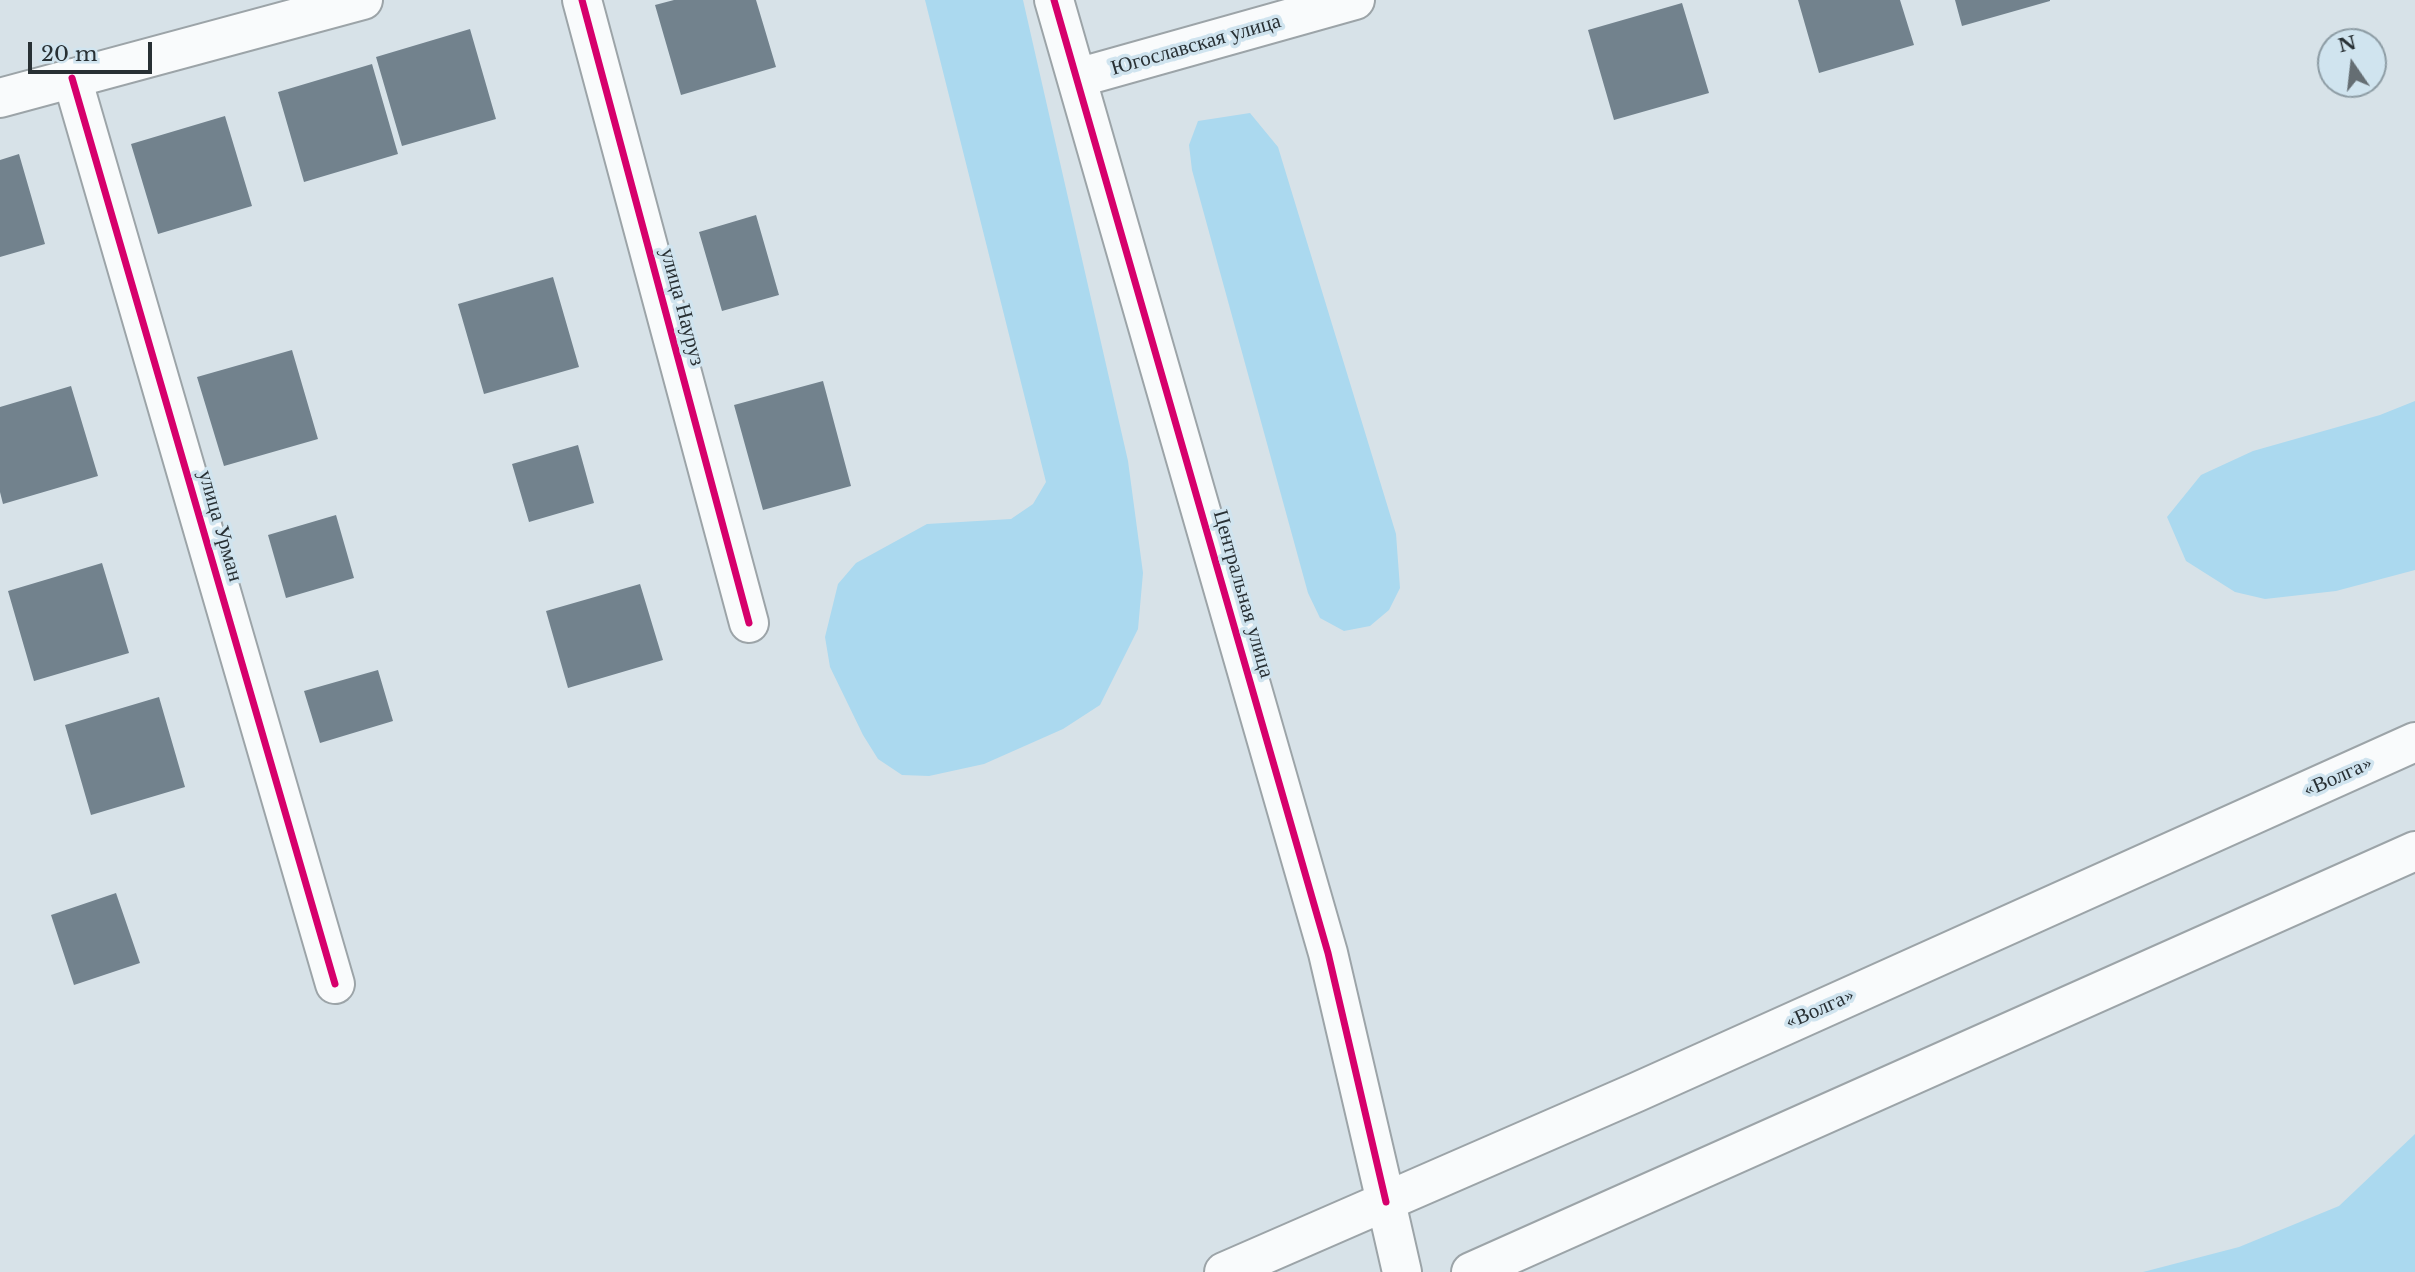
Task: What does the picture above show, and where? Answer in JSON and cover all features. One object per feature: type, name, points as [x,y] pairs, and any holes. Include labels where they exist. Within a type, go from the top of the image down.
[{"type":"main road","points":[[0,97],[363,0]]},
{"type":"main road","name":"улица Науруз","points":[[582,0],[749,623]]},
{"type":"main road","name":"Центральная улица","points":[[1054,0],[1328,953],[1402,1272]]},
{"type":"main road","name":"Югославская улица","points":[[1077,78],[1355,0]]},
{"type":"main road","name":"улица Урман","points":[[72,78],[335,984]]},
{"type":"main road","name":"«Волга»","points":[[1224,1272],[1637,1091],[2415,742]]},
{"type":"main road","points":[[1471,1272],[2415,851]]},
{"type":"shaded area","points":[[925,0],[1023,0],[1128,461],[1143,573],[1138,629],[1100,705],[1063,729],[984,764],[929,776],[902,775],[878,759],[863,735],[830,667],[825,637],[838,584],[856,563],[927,524],[1011,519],[1033,504],[1046,482]]},
{"type":"shaded area","points":[[1250,113],[1278,147],[1396,534],[1400,588],[1389,610],[1370,626],[1344,631],[1320,618],[1308,593],[1192,170],[1189,145],[1198,121]]},
{"type":"shaded area","points":[[2415,401],[2415,570],[2336,591],[2265,599],[2235,592],[2186,561],[2167,517],[2201,475],[2253,451],[2380,415]]},
{"type":"shaded area","points":[[2415,1134],[2415,1272],[2143,1272],[2239,1247],[2339,1206]]},
{"type":"building","points":[[674,0],[756,0],[776,67],[681,95],[655,5]]},
{"type":"building","points":[[1798,0],[1900,0],[1914,45],[1819,73]]},
{"type":"building","points":[[1955,0],[2050,0],[2050,1],[1962,26]]},
{"type":"building","points":[[1682,3],[1709,93],[1614,120],[1588,30]]},
{"type":"building","points":[[470,29],[496,119],[402,146],[376,57]]},
{"type":"building","points":[[372,64],[398,154],[304,182],[278,92]]},
{"type":"building","points":[[225,116],[252,206],[158,234],[131,144]]},
{"type":"building","points":[[19,154],[45,244],[0,257],[0,160]]},
{"type":"building","points":[[756,215],[779,295],[722,311],[699,232]]},
{"type":"building","points":[[553,277],[579,367],[484,394],[458,304]]},
{"type":"building","points":[[292,350],[318,439],[224,466],[197,377]]},
{"type":"building","points":[[823,381],[851,486],[763,510],[734,405]]},
{"type":"building","points":[[71,386],[98,476],[3,504],[0,492],[0,407]]},
{"type":"building","points":[[578,445],[594,503],[529,522],[512,464]]},
{"type":"building","points":[[336,515],[354,578],[286,598],[268,535]]},
{"type":"building","points":[[102,563],[129,653],[34,681],[8,591]]},
{"type":"building","points":[[640,584],[663,660],[568,688],[546,611]]},
{"type":"building","points":[[378,670],[393,721],[320,743],[304,691]]},
{"type":"building","points":[[159,697],[185,787],[91,815],[65,725]]},
{"type":"building","points":[[116,893],[140,963],[74,985],[51,915]]},
{"type":"cycle path","points":[[582,0],[749,623]]},
{"type":"cycle path","points":[[1054,0],[1328,953],[1386,1202]]},
{"type":"cycle path","points":[[72,78],[335,984]]}]
